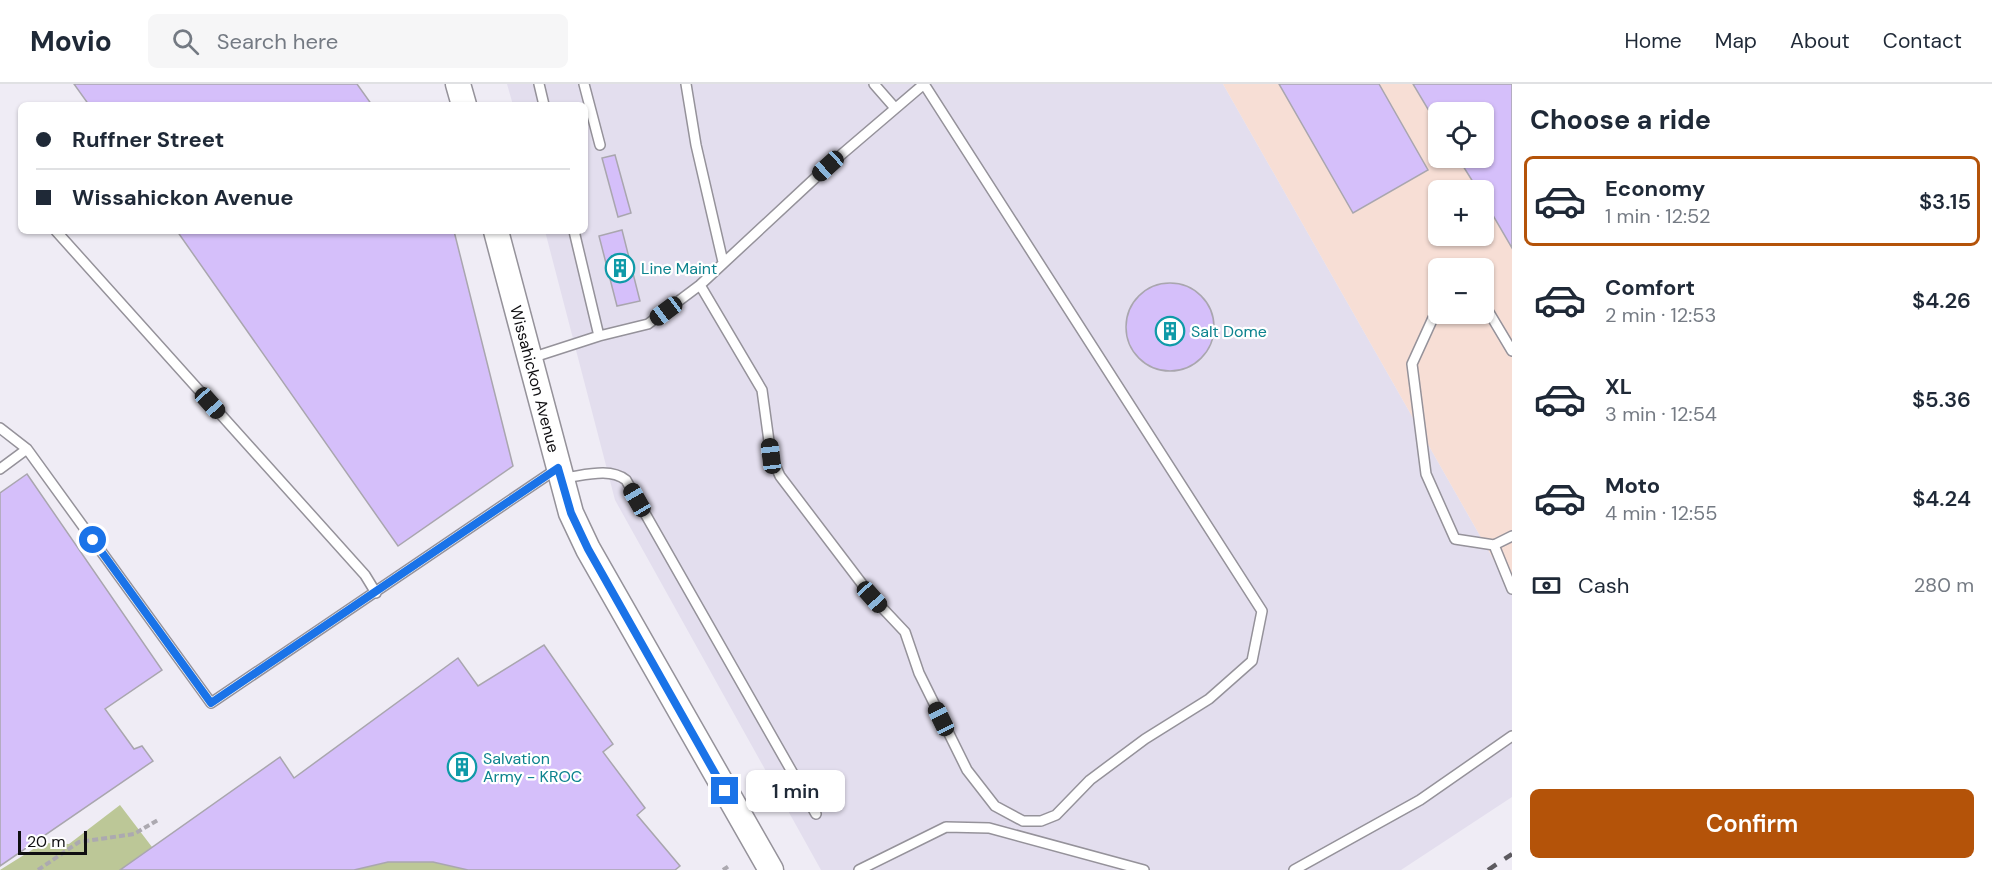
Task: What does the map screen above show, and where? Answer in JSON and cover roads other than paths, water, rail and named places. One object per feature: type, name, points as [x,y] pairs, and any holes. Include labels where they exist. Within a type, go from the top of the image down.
[{"type":"street","points":[[458,84],[463,102]]},
{"type":"street","name":"Wissahickon Avenue","points":[[497,234],[528,359],[571,513],[588,549],[771,870]]},
{"type":"lane","points":[[539,84],[543,102]]},
{"type":"lane","points":[[584,84],[600,145]]},
{"type":"lane","points":[[686,84],[696,145],[723,262]]},
{"type":"lane","points":[[874,84],[895,108]]},
{"type":"lane","points":[[528,359],[599,336],[648,324],[700,285],[924,84],[1262,611],[1252,661],[1209,699],[1145,739],[1090,780],[1056,815],[1041,821],[1023,821],[995,806],[967,770],[919,673],[905,632],[872,597],[780,476],[771,456],[762,390],[700,285]]},
{"type":"lane","points":[[59,234],[357,566],[376,593]]},
{"type":"lane","points":[[575,234],[599,336]]},
{"type":"lane","points":[[1494,321],[1512,351]]},
{"type":"lane","points":[[1430,324],[1412,364],[1426,474],[1455,539],[1494,545],[1512,536]]},
{"type":"lane","points":[[0,428],[27,449],[211,703],[560,473],[618,474],[626,480],[816,814]]},
{"type":"lane","points":[[0,469],[27,449]]},
{"type":"lane","points":[[1494,545],[1512,589]]},
{"type":"lane","points":[[1294,870],[1420,800],[1512,736]]},
{"type":"lane","points":[[859,870],[946,827],[989,828],[1144,870]]},
{"type":"railway","points":[[1488,870],[1512,854]]},
{"type":"place","name":"Line Maint","points":[[620,268]]},
{"type":"place","name":"Salt Dome","points":[[1170,331]]},
{"type":"place","name":"Salvation Army - KROC","points":[[462,767]]}]
